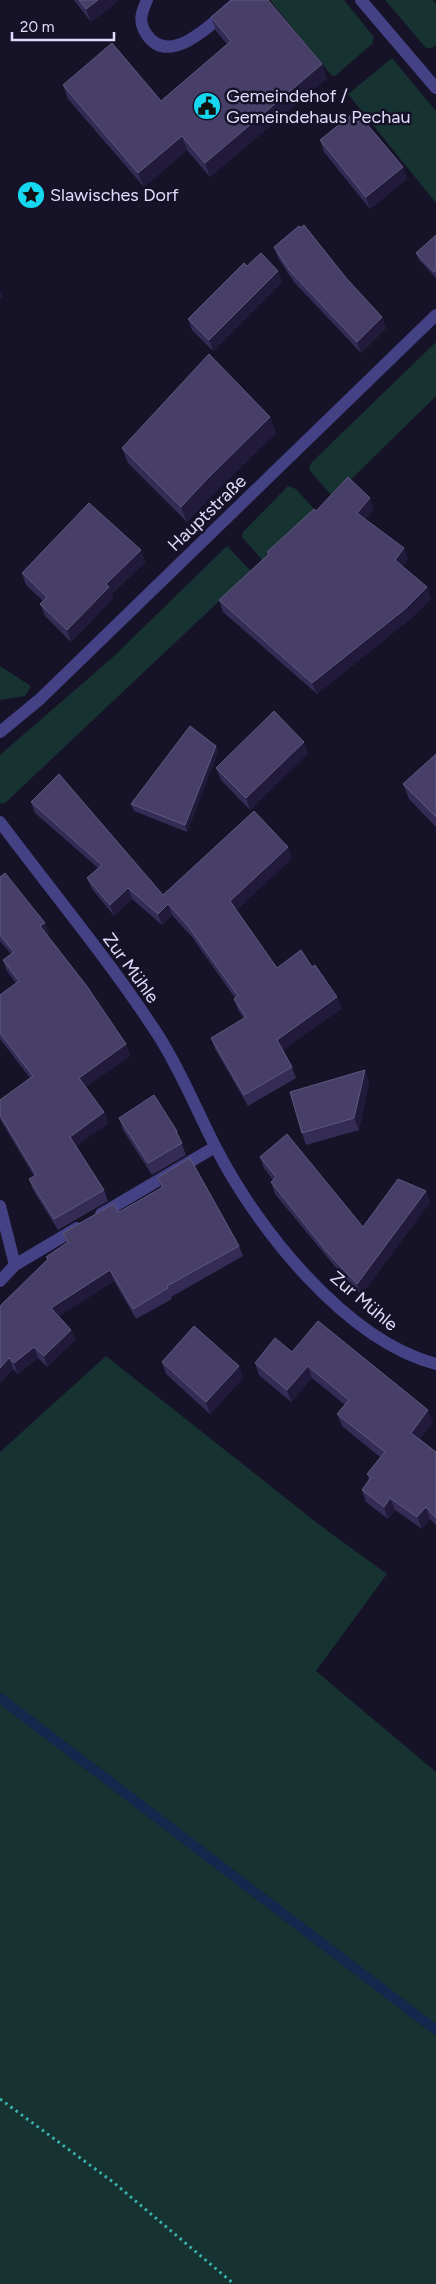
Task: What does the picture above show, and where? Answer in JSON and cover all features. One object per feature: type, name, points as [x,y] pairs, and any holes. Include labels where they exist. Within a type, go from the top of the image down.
[{"type":"street","points":[[147,0],[140,14],[141,28],[149,39],[164,47],[189,42],[239,0]]},
{"type":"street","points":[[362,0],[436,88]]},
{"type":"street","name":"Hauptstraße","points":[[0,732],[40,699],[436,316]]},
{"type":"street","name":"Zur Mühle","points":[[0,822],[158,1035],[184,1079],[215,1147],[260,1218],[295,1263],[314,1283],[378,1338],[395,1349],[436,1364]]},
{"type":"street","points":[[0,1281],[16,1265],[215,1147]]},
{"type":"street","points":[[0,1206],[16,1265]]},
{"type":"path","points":[[0,2098],[112,2182],[234,2284]]},
{"type":"green space","points":[[270,0],[344,0],[374,37],[372,44],[335,76],[331,75]]},
{"type":"green space","points":[[385,0],[433,0],[436,4],[436,45],[432,48],[426,48]]},
{"type":"green space","points":[[392,58],[436,111],[436,203],[348,94]]},
{"type":"green space","points":[[436,342],[436,396],[333,497],[310,471],[309,467],[312,462]]},
{"type":"green space","points":[[288,486],[296,489],[315,510],[262,560],[242,537],[243,532]]},
{"type":"green space","points":[[227,546],[251,571],[4,804],[0,803],[0,755],[113,657]]},
{"type":"green space","points":[[0,666],[31,686],[25,696],[0,700]]},
{"type":"green space","points":[[106,1356],[321,1526],[387,1574],[316,1671],[436,1772],[436,2284],[0,2284],[0,1452]]},
{"type":"building","points":[[79,0],[98,0],[86,9]]},
{"type":"building","points":[[232,0],[268,0],[322,64],[205,163],[182,136],[138,173],[63,85],[112,43],[161,101],[231,41],[211,17]]},
{"type":"building","points":[[356,111],[403,167],[366,197],[320,140]]},
{"type":"building","points":[[304,225],[347,279],[382,317],[357,342],[290,271],[274,247],[299,226],[300,228]]},
{"type":"building","points":[[436,235],[436,270],[434,272],[416,253]]},
{"type":"building","points":[[261,253],[278,271],[209,340],[188,319],[244,263],[247,266]]},
{"type":"building","points":[[209,354],[270,417],[181,507],[122,448]]},
{"type":"building","points":[[348,477],[370,498],[357,513],[404,548],[395,560],[427,587],[405,609],[312,683],[219,600],[269,554],[267,552],[314,509],[316,511]]},
{"type":"building","points":[[89,503],[141,550],[106,584],[109,587],[67,630],[40,604],[47,597],[22,573]]},
{"type":"building","points":[[274,711],[304,742],[246,798],[216,768]]},
{"type":"building","points":[[190,726],[216,746],[185,825],[131,804]]},
{"type":"building","points":[[436,754],[436,817],[403,784]]},
{"type":"building","points":[[59,774],[163,895],[254,811],[288,847],[230,901],[277,968],[301,950],[312,967],[315,965],[337,997],[277,1040],[292,1067],[244,1095],[211,1038],[246,1017],[234,999],[238,996],[188,926],[168,904],[158,914],[128,888],[110,905],[87,878],[102,865],[31,802]]},
{"type":"building","points":[[5,873],[45,923],[40,926],[86,985],[126,1044],[79,1078],[104,1112],[70,1137],[104,1190],[54,1219],[29,1179],[36,1175],[0,1115],[0,1100],[33,1076],[0,1033],[0,995],[19,981],[3,960],[14,952],[0,935],[0,877]]},
{"type":"building","points":[[365,1070],[354,1118],[302,1133],[290,1092]]},
{"type":"building","points":[[154,1095],[177,1131],[182,1143],[148,1163],[119,1118]]},
{"type":"building","points":[[287,1134],[363,1227],[398,1179],[426,1191],[357,1284],[327,1252],[271,1182],[276,1177],[260,1157]]},
{"type":"building","points":[[190,1158],[239,1246],[167,1286],[168,1288],[133,1309],[110,1270],[51,1308],[71,1330],[44,1356],[34,1347],[14,1363],[9,1358],[0,1368],[0,1306],[48,1259],[46,1257],[68,1242],[63,1233],[113,1204],[119,1212],[163,1187],[157,1178]]},
{"type":"building","points":[[318,1321],[428,1410],[411,1433],[436,1452],[436,1518],[426,1507],[417,1517],[390,1498],[384,1507],[362,1490],[371,1477],[367,1474],[385,1452],[337,1414],[349,1400],[308,1366],[287,1390],[255,1363],[275,1338],[292,1352]]},
{"type":"building","points":[[194,1326],[239,1366],[206,1402],[162,1362]]},
{"type":"waterway","points":[[0,1698],[436,2030]]},
{"type":"place","name":"Gemeindehof / Gemeindehaus Pechau","points":[[207,106]]},
{"type":"place","name":"Slawisches Dorf","points":[[31,195]]}]
